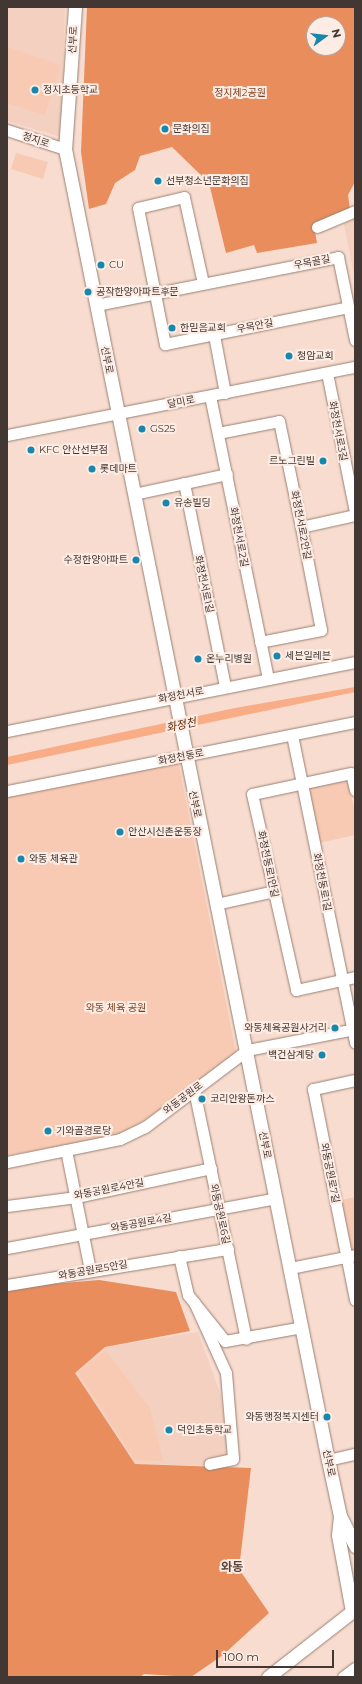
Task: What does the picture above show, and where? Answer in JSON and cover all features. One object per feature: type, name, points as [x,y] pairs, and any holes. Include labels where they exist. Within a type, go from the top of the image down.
[{"type":"main road","name":"선부로","points":[[75,7],[65,149],[186,756],[247,1050],[328,1460],[340,1516],[355,1546]]},
{"type":"main road","points":[[268,1677],[354,1610],[338,1534],[340,1516]]},
{"type":"street","name":"정지로","points":[[7,130],[65,149]]},
{"type":"street","points":[[155,293],[138,208],[184,197],[202,284]]},
{"type":"street","points":[[317,227],[355,211]]},
{"type":"street","name":"우목골길","points":[[96,305],[338,257],[355,340]]},
{"type":"street","name":"우목안길","points":[[155,293],[165,344],[348,307]]},
{"type":"street","points":[[214,335],[225,393]]},
{"type":"street","name":"달미로","points":[[7,435],[118,415],[355,367]]},
{"type":"street","name":"화정천서로3길","points":[[327,373],[355,513]]},
{"type":"street","name":"화정천서로2길","points":[[210,396],[268,679]]},
{"type":"street","name":"화정천서로2안길","points":[[218,433],[279,421],[301,527],[321,630],[260,642]]},
{"type":"street","points":[[134,494],[227,474]]},
{"type":"street","name":"화정천서로1길","points":[[184,483],[225,686]]},
{"type":"street","points":[[301,527],[355,513]]},
{"type":"street","name":"화정천서로","points":[[7,731],[174,696],[355,662]]},
{"type":"street","name":"화정천동로","points":[[7,791],[355,722]]},
{"type":"street","name":"화정천동로1길","points":[[292,735],[342,980],[354,1029]]},
{"type":"street","name":"화정천동로1안길","points":[[355,790],[351,773],[252,794],[296,990],[355,977]]},
{"type":"street","points":[[216,904],[274,891]]},
{"type":"street","points":[[354,1029],[355,1043]]},
{"type":"street","name":"와동공원로","points":[[7,1162],[120,1139],[145,1127],[247,1050],[354,1029]]},
{"type":"street","name":"와동공원로7길","points":[[355,1080],[313,1089],[351,1256],[355,1300]]},
{"type":"street","name":"와동공원로6길","points":[[194,1090],[246,1339]]},
{"type":"street","points":[[66,1150],[90,1270]]},
{"type":"street","name":"와동공원로4안길","points":[[7,1206],[76,1197],[211,1168]]},
{"type":"street","name":"와동공원로4길","points":[[7,1248],[276,1198]]},
{"type":"street","name":"와동공원로5안길","points":[[7,1285],[90,1270],[228,1249]]},
{"type":"street","points":[[179,1256],[188,1296],[225,1341],[246,1339],[302,1328]]},
{"type":"street","points":[[290,1268],[351,1256]]},
{"type":"street","points":[[194,1302],[226,1373],[233,1459],[210,1464]]},
{"type":"street","points":[[328,1460],[355,1454]]},
{"type":"street","points":[[343,1677],[355,1668]]},
{"type":"shaded area","name":"정지초등학교","points":[[7,7],[65,7],[61,137],[7,121]]},
{"type":"shaded area","points":[[355,212],[355,280],[342,215]]},
{"type":"shaded area","name":"덕인초등학교","points":[[198,1332],[221,1396],[230,1466],[135,1464],[75,1373],[105,1347]]},
{"type":"green space","name":"정지제2공원","points":[[87,7],[355,7],[355,182],[348,195],[350,210],[314,226],[317,243],[257,253],[254,245],[226,253],[209,183],[172,147],[140,156],[135,170],[115,183],[106,204],[89,209],[81,152]]},
{"type":"green space","points":[[7,47],[61,65],[45,115],[7,103]]},
{"type":"green space","points":[[16,153],[48,162],[43,179],[11,169]]},
{"type":"green space","name":"와동 체육 공원","points":[[178,760],[238,1062],[127,1131],[99,1141],[7,1155],[7,793]]},
{"type":"green space","points":[[347,778],[355,812],[355,835],[319,843],[308,786]]},
{"type":"green space","points":[[355,1197],[355,1251],[351,1252],[341,1200]]},
{"type":"green space","points":[[99,1280],[176,1292],[190,1331],[105,1347],[75,1373],[135,1464],[251,1468],[239,1569],[269,1613],[223,1655],[191,1677],[144,1674],[140,1677],[7,1677],[7,1288]]},
{"type":"green space","points":[[106,1351],[150,1408],[163,1461],[135,1460],[78,1372]]},
{"type":"water","name":"화정천","points":[[355,687],[355,692],[7,765],[7,757],[235,708]]},
{"type":"pier","points":[[190,716],[192,729],[170,733],[167,721]]},
{"type":"place","name":"정지초등학교","points":[[35,90]]},
{"type":"place","name":"문화의집","points":[[165,129]]},
{"type":"place","name":"선부청소년문화의집","points":[[158,181]]},
{"type":"place","name":"CU","points":[[101,265]]},
{"type":"place","name":"공작한양아파트후문","points":[[88,292]]},
{"type":"place","name":"한믿음교회","points":[[172,328]]},
{"type":"place","name":"청암교회","points":[[289,356]]},
{"type":"place","name":"GS25","points":[[142,429]]},
{"type":"place","name":"KFC 안산선부점","points":[[31,450]]},
{"type":"place","name":"르노그린빌","points":[[323,461]]},
{"type":"place","name":"롯데마트","points":[[92,469]]},
{"type":"place","name":"유송빌딩","points":[[166,503]]},
{"type":"place","name":"수정한양아파트","points":[[136,560]]},
{"type":"place","name":"세븐일레븐","points":[[277,656]]},
{"type":"place","name":"온누리병원","points":[[198,659]]},
{"type":"place","name":"안산시신촌운동장","points":[[120,832]]},
{"type":"place","name":"와동 체육관","points":[[21,859]]},
{"type":"place","name":"와동체육공원사거리","points":[[335,1028]]},
{"type":"place","name":"백건삼계탕","points":[[322,1055]]},
{"type":"place","name":"코리안왕돈까스","points":[[202,1099]]},
{"type":"place","name":"기와골경로당","points":[[48,1131]]},
{"type":"place","name":"와동행정복지센터","points":[[327,1417]]},
{"type":"place","name":"덕인초등학교","points":[[169,1430]]},
{"type":"district","name":"와동","points":[[232,1567]]}]
